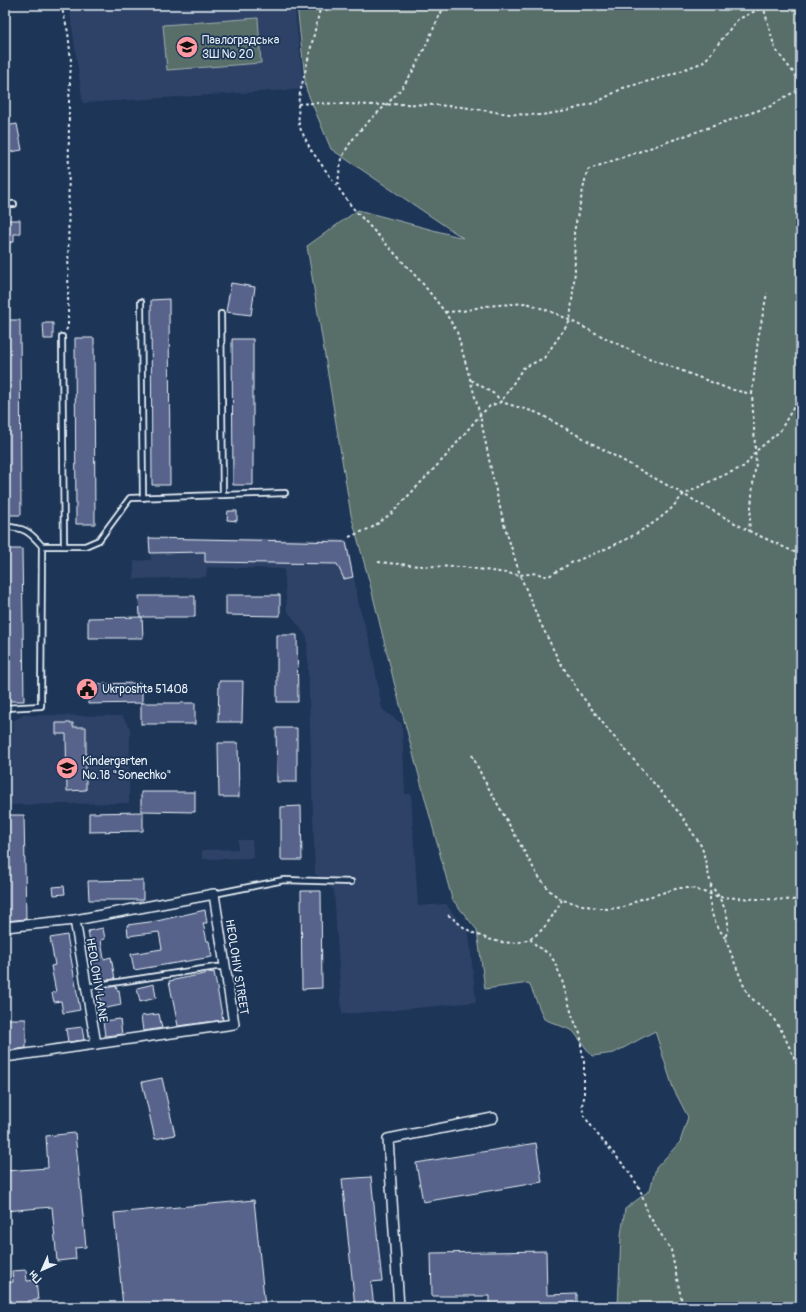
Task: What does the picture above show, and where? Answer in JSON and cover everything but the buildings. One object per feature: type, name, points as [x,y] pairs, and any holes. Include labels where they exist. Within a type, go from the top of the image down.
[{"type":"street","points":[[5,927],[75,920],[214,894]]},
{"type":"street","name":"HEOLOHIV STREET","points":[[5,1057],[234,1024],[214,894]]},
{"type":"street","name":"HEOLOHIV LANE","points":[[75,920],[96,1044]]},
{"type":"street","points":[[399,1307],[388,1139],[493,1118]]},
{"type":"lane","points":[[5,204],[14,204]]},
{"type":"lane","points":[[141,302],[143,498]]},
{"type":"lane","points":[[221,314],[223,495]]},
{"type":"lane","points":[[62,337],[64,546]]},
{"type":"lane","points":[[42,546],[85,546],[99,540],[130,498],[285,493]]},
{"type":"lane","points":[[5,527],[18,527],[32,535],[42,546],[41,706],[5,708]]},
{"type":"lane","points":[[214,894],[284,880],[350,882]]},
{"type":"lane","points":[[86,987],[216,967],[225,967]]},
{"type":"path","points":[[61,5],[68,32],[71,61],[69,102],[68,327],[62,337]]},
{"type":"path","points":[[321,5],[298,104],[299,126],[304,138],[315,156],[338,185],[352,207],[414,274],[445,312],[457,332],[480,415],[504,524],[520,575],[538,618],[558,659],[581,695],[609,732],[681,815],[702,847],[711,885],[709,901],[715,923],[725,938],[749,996],[771,1015],[783,1033],[801,1073]]},
{"type":"path","points":[[338,185],[340,163],[346,150],[366,124],[398,94],[409,78],[445,5]]},
{"type":"path","points":[[298,104],[456,106],[509,114],[541,115],[567,111],[597,102],[624,88],[664,77],[704,62],[737,20],[763,6],[775,48],[797,77],[801,91],[788,95],[771,106],[589,169],[587,171],[574,232],[575,271],[570,321],[544,358],[523,368],[501,402]]},
{"type":"path","points":[[749,531],[752,484],[756,463],[752,394],[758,340],[767,293]]},
{"type":"path","points":[[445,312],[463,311],[485,306],[527,303],[557,314],[636,354],[729,389],[752,394]]},
{"type":"path","points":[[471,380],[496,395],[501,402]]},
{"type":"path","points":[[378,562],[420,566],[463,567],[520,575],[537,573],[543,576],[549,576],[571,563],[628,538],[655,522],[670,510],[682,495],[745,466],[755,452],[780,431],[797,401],[801,390]]},
{"type":"path","points":[[349,537],[373,527],[392,513],[446,456],[480,415],[490,406],[501,402],[538,413],[682,495],[749,531],[801,555]]},
{"type":"path","points":[[472,755],[483,778],[538,876],[551,892],[562,900],[591,907],[608,909],[624,907],[641,899],[679,888],[691,888],[720,897],[757,900],[801,900]]},
{"type":"path","points":[[711,885],[720,897],[725,908],[728,920],[728,929],[725,938]]},
{"type":"path","points":[[448,915],[466,928],[490,939],[520,942],[530,939],[542,928],[562,900]]},
{"type":"path","points":[[530,939],[536,946],[549,954],[554,961],[565,990],[573,1018],[581,1036],[584,1061],[584,1098],[582,1105],[584,1116],[627,1169],[640,1189],[648,1214],[671,1250],[683,1307]]},
{"type":"shaded area","name":"Павлоградська ЗШ № 20","points":[[69,5],[294,5],[304,89],[83,103]]},
{"type":"shaded area","points":[[149,538],[347,539],[359,606],[370,642],[382,709],[402,724],[405,794],[411,794],[418,906],[446,904],[469,935],[476,1002],[342,1014],[334,890],[315,874],[307,637],[287,610],[284,569],[207,567],[206,577],[134,579],[134,561],[151,560]]},
{"type":"shaded area","name":"Kindergarten No.18 \"Sonechko\"","points":[[23,715],[122,716],[130,728],[129,803],[5,805],[5,733],[14,732],[13,721]]},
{"type":"shaded area","points":[[238,840],[252,840],[253,858],[202,859],[202,850],[238,849]]},
{"type":"green space","points":[[297,5],[801,5],[801,1307],[618,1307],[621,1235],[625,1209],[650,1190],[656,1168],[680,1142],[688,1117],[673,1088],[655,1031],[614,1053],[592,1056],[573,1031],[544,1019],[529,983],[485,989],[477,930],[452,899],[351,515],[307,246],[358,210],[463,238],[331,149],[306,89]]},
{"type":"green space","points":[[258,18],[261,63],[167,70],[163,25]]},
{"type":"place","name":"Павлоградська ЗШ № 20","points":[[187,47]]},
{"type":"place","name":"Ukrposhta 51408","points":[[87,689]]},
{"type":"place","name":"Kindergarten No.18 \"Sonechko\"","points":[[67,768]]}]
